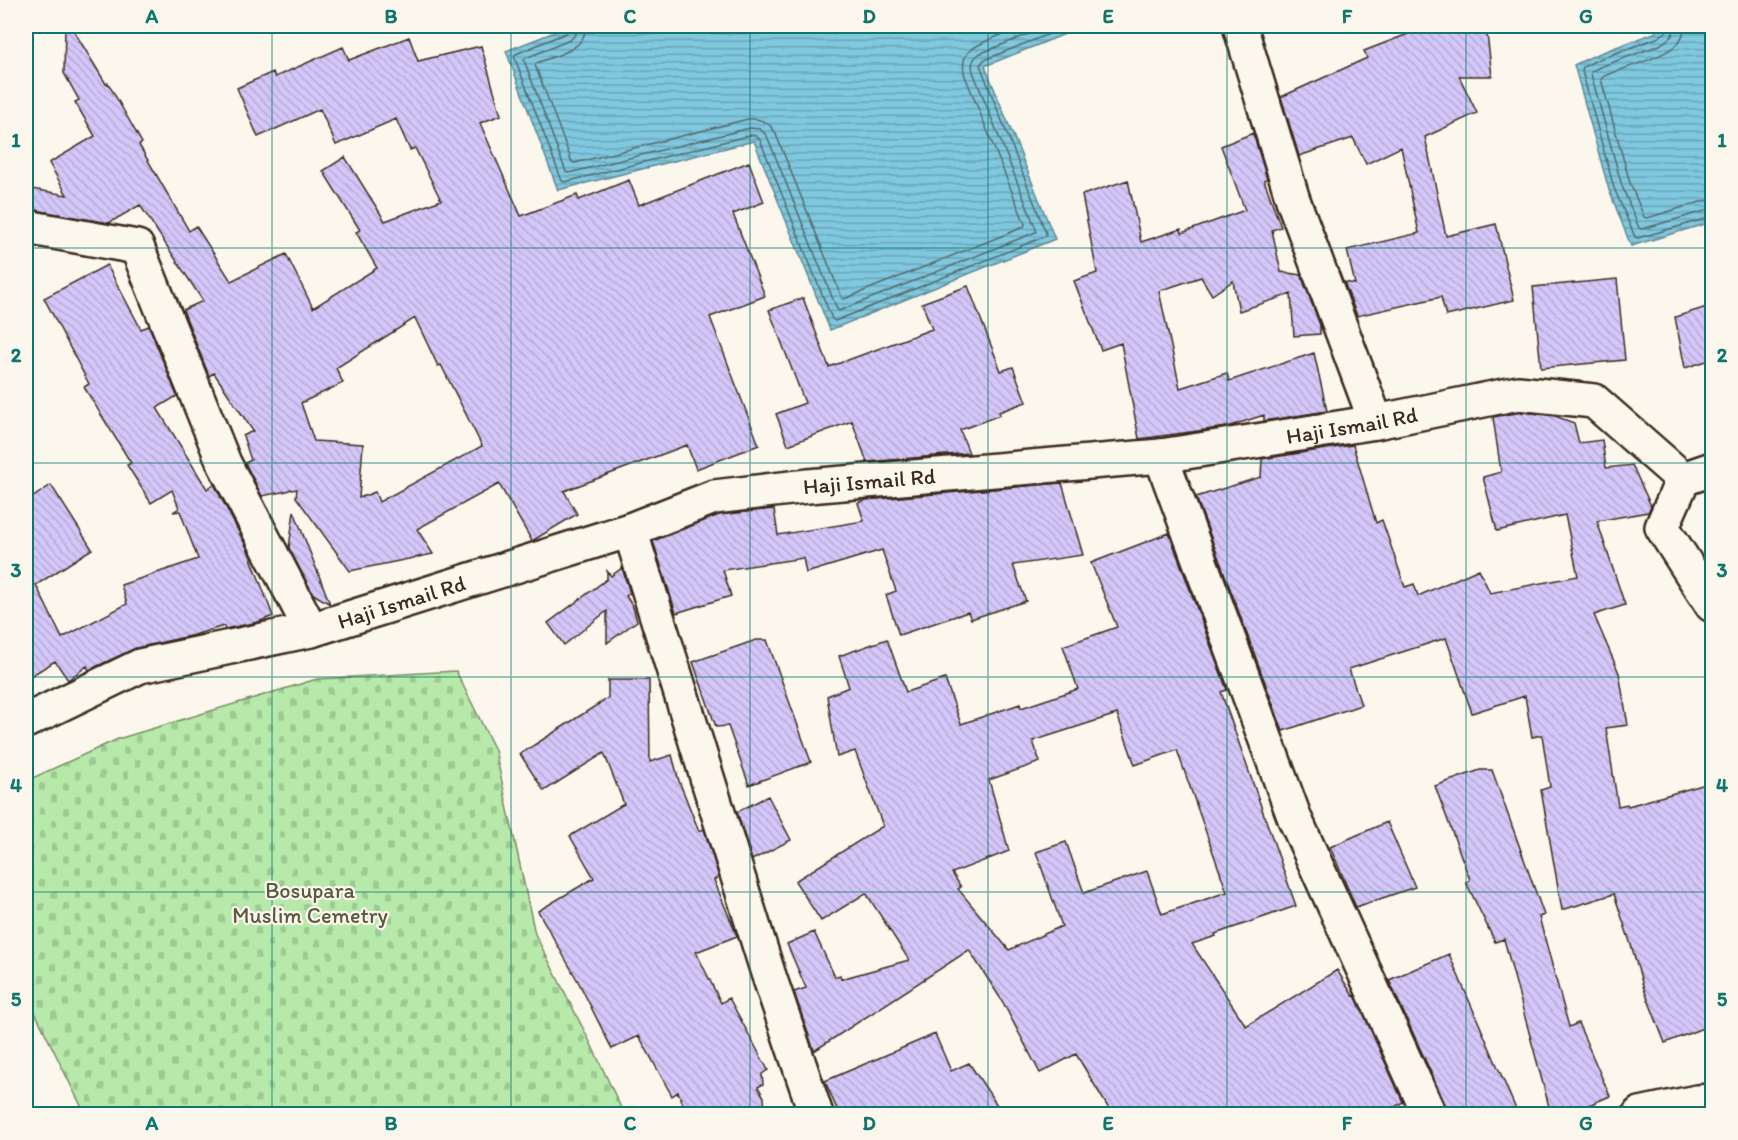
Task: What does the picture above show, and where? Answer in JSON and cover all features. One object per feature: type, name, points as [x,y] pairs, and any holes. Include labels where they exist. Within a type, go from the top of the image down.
[{"type":"street","points":[[1240,26],[1293,200],[1376,422]]},
{"type":"street","points":[[26,227],[137,248],[224,463],[311,630]]},
{"type":"street","name":"Haji Ismail Rd","points":[[26,721],[140,666],[311,630],[630,530],[714,497],[808,486],[1161,456],[1376,422],[1518,393],[1594,401],[1698,474]]},
{"type":"street","points":[[1161,456],[1295,819],[1429,1114]]},
{"type":"street","points":[[1698,474],[1662,526],[1713,605]]},
{"type":"street","points":[[630,530],[768,973],[816,1114]]},
{"type":"street","points":[[1640,1114],[1697,1102],[1713,1101]]},
{"type":"green space","name":"Bosupara Muslim Cemetry","points":[[456,671],[495,750],[535,934],[624,1114],[85,1114],[26,994],[26,781],[118,739],[317,679]]},
{"type":"water","points":[[570,26],[1085,26],[985,66],[1055,239],[830,330],[754,141],[558,190],[506,51]]},
{"type":"water","points":[[1665,26],[1712,26],[1712,222],[1631,246],[1609,190],[1574,65],[1654,33]]},
{"type":"building","points":[[65,26],[71,26],[106,84],[108,83],[142,143],[139,145],[189,231],[196,226],[231,281],[286,254],[313,308],[377,268],[356,232],[360,230],[323,171],[345,157],[385,221],[441,200],[415,148],[410,150],[396,119],[336,145],[320,109],[258,137],[237,88],[273,72],[275,77],[343,47],[349,60],[409,37],[418,61],[481,46],[501,115],[480,123],[521,216],[577,195],[579,200],[629,180],[639,205],[749,162],[764,202],[733,214],[765,296],[710,317],[759,445],[696,469],[687,445],[564,491],[577,514],[532,541],[499,484],[417,529],[433,554],[350,571],[296,497],[297,489],[262,496],[245,463],[251,460],[243,436],[253,431],[214,373],[209,376],[183,310],[203,301],[140,205],[109,223],[29,209],[32,189],[67,195],[49,163],[95,136],[75,102],[79,100],[64,73]],"holes":[[[415,318],[438,366],[441,365],[482,446],[379,502],[375,492],[359,498],[363,444],[314,441],[301,403],[343,383],[336,368]]]},
{"type":"building","points":[[1405,26],[1486,26],[1492,76],[1459,76],[1477,113],[1425,137],[1446,236],[1496,224],[1514,300],[1446,316],[1441,297],[1357,316],[1344,282],[1355,284],[1347,250],[1419,233],[1401,147],[1366,164],[1353,138],[1299,156],[1281,97],[1367,58],[1364,51],[1408,34]]},
{"type":"building","points":[[1253,133],[1267,179],[1264,180],[1281,227],[1272,230],[1281,272],[1301,275],[1320,325],[1320,334],[1294,336],[1291,294],[1239,311],[1233,281],[1212,295],[1201,277],[1159,291],[1180,388],[1227,373],[1229,381],[1314,353],[1327,411],[1264,421],[1264,415],[1227,427],[1139,439],[1121,343],[1101,350],[1074,281],[1097,273],[1082,195],[1128,180],[1141,242],[1181,229],[1182,233],[1245,210],[1221,146]]},
{"type":"building","points":[[107,265],[141,329],[149,326],[177,396],[157,408],[207,489],[214,484],[248,550],[273,616],[258,622],[225,629],[224,626],[136,648],[89,670],[87,666],[68,680],[55,661],[26,679],[26,502],[51,485],[92,549],[36,585],[62,638],[127,604],[121,585],[198,559],[180,511],[173,512],[179,508],[172,490],[151,503],[127,465],[131,463],[84,387],[89,384],[44,298]]},
{"type":"building","points":[[1617,279],[1625,360],[1541,368],[1533,287]]},
{"type":"building","points":[[968,286],[1001,371],[1013,367],[1026,402],[999,412],[1000,415],[960,430],[969,453],[867,462],[852,421],[788,445],[776,414],[805,403],[769,310],[803,298],[829,367],[932,329],[922,303]]},
{"type":"building","points":[[1713,305],[1713,359],[1685,368],[1675,317]]},
{"type":"building","points":[[1523,412],[1555,416],[1574,423],[1579,443],[1602,440],[1606,468],[1632,465],[1651,506],[1648,512],[1597,521],[1625,605],[1594,615],[1619,673],[1628,725],[1606,728],[1618,806],[1627,804],[1628,806],[1713,782],[1713,1024],[1665,1043],[1644,989],[1614,894],[1562,910],[1541,790],[1550,787],[1542,735],[1532,737],[1525,696],[1472,713],[1446,638],[1349,669],[1361,705],[1283,731],[1196,497],[1261,477],[1262,459],[1353,445],[1376,523],[1382,520],[1405,587],[1414,584],[1418,596],[1479,569],[1490,593],[1578,576],[1565,515],[1497,531],[1483,477],[1501,472],[1493,417]]},
{"type":"building","points":[[1062,483],[1083,555],[1013,565],[1026,601],[971,619],[968,612],[899,635],[886,595],[896,591],[882,550],[806,573],[803,558],[723,570],[731,596],[676,613],[653,541],[719,515],[774,509],[778,535],[864,521],[858,503],[866,500]]},
{"type":"building","points":[[294,511],[330,604],[313,594],[289,548]]},
{"type":"building","points":[[1169,533],[1227,690],[1221,692],[1296,906],[1192,944],[1246,1026],[1337,970],[1353,996],[1355,995],[1403,1102],[1384,1114],[1112,1114],[1076,1054],[1040,1073],[1001,999],[969,950],[814,1051],[794,992],[806,988],[787,944],[814,932],[835,977],[840,975],[841,979],[909,960],[866,893],[821,921],[795,881],[883,826],[855,751],[837,757],[827,696],[849,687],[839,656],[887,639],[906,692],[945,679],[961,724],[1020,704],[1021,708],[1078,689],[1063,646],[1117,627],[1091,563]],"holes":[[[1117,714],[1135,765],[1177,750],[1227,892],[1162,914],[1147,871],[1084,893],[1066,842],[1036,852],[1062,926],[1009,950],[958,889],[961,887],[952,873],[1009,851],[989,780],[1040,762],[1033,741]]]},
{"type":"building","points":[[622,568],[630,593],[626,596],[633,607],[637,621],[607,643],[607,611],[564,645],[548,623],[607,579],[607,571],[611,576]]},
{"type":"building","points":[[756,640],[767,640],[811,762],[749,785],[728,726],[716,727],[693,662]]},
{"type":"building","points":[[608,680],[649,680],[650,762],[672,755],[679,781],[699,831],[704,829],[719,877],[714,880],[737,936],[696,952],[721,1003],[729,998],[768,1070],[762,1074],[763,1084],[758,1087],[764,1097],[765,1114],[687,1114],[678,1092],[672,1096],[639,1036],[612,1049],[579,983],[538,911],[594,878],[570,836],[624,804],[604,753],[544,791],[520,754],[608,698]]},
{"type":"building","points":[[1480,770],[1492,770],[1544,915],[1539,917],[1569,1027],[1578,1023],[1610,1096],[1568,1114],[1551,1114],[1504,939],[1495,942],[1466,882],[1470,880],[1435,786]]},
{"type":"building","points":[[768,796],[791,840],[752,860],[737,812]]},
{"type":"building","points":[[1387,822],[1415,887],[1356,907],[1330,847]]},
{"type":"building","points":[[1449,954],[1518,1114],[1448,1114],[1389,980]]},
{"type":"building","points":[[935,1034],[951,1071],[969,1063],[1003,1114],[839,1114],[825,1081]]}]
